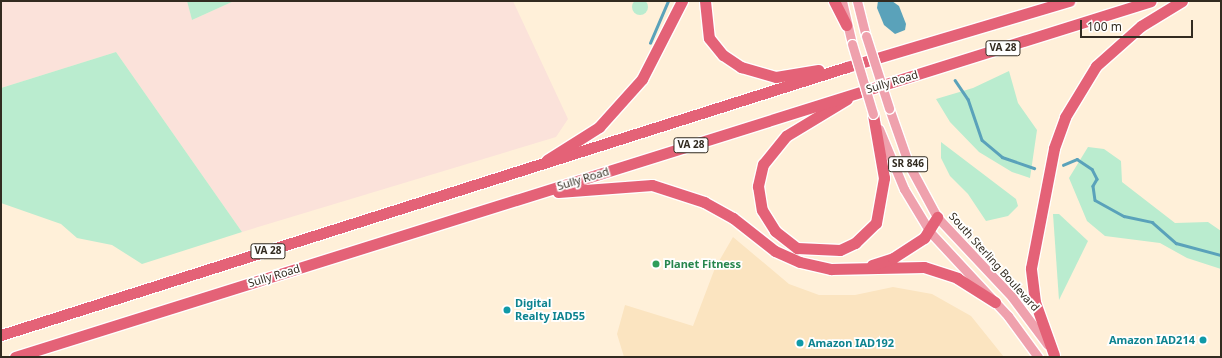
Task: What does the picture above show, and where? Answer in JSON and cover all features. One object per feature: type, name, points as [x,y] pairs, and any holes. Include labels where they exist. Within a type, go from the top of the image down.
[{"type":"highway","points":[[535,168],[599,127],[616,110],[642,79],[682,1]]},
{"type":"highway","points":[[705,1],[710,38],[723,55],[741,67],[776,77],[847,67]]},
{"type":"highway","points":[[834,1],[846,26]]},
{"type":"highway","name":"VA 28","points":[[1,335],[535,168],[847,67],[1069,1]]},
{"type":"highway","name":"Sully Road","points":[[15,357],[1150,1]]},
{"type":"highway","points":[[1054,356],[1035,302],[1031,268],[1054,148],[1064,117],[1096,66],[1141,26],[1182,1]]},
{"type":"highway","points":[[855,93],[786,136],[763,164],[758,186],[762,210],[775,231],[797,248],[840,250],[855,243],[876,223],[884,178],[873,114]]},
{"type":"highway","points":[[526,197],[609,186],[652,185],[704,202],[733,218],[775,251],[800,262],[831,269],[856,270],[924,267],[957,278],[995,302]]},
{"type":"highway","points":[[856,270],[893,258],[930,232],[937,217]]},
{"type":"highway","points":[[19,357],[35,351]]},
{"type":"main road","name":"SR 846","points":[[842,1],[846,26],[873,114],[904,189],[930,232],[995,302],[1038,357]]},
{"type":"main road","name":"South Sterling Boulevard","points":[[857,1],[866,36],[908,165],[937,217],[1021,307],[1054,356]]},
{"type":"shaded area","points":[[1,1],[187,1],[192,20],[234,1],[513,1],[568,119],[556,137],[242,232],[116,52],[1,88]]},
{"type":"shaded area","points":[[733,237],[789,284],[819,295],[855,295],[893,287],[932,294],[971,316],[1004,357],[624,357],[617,334],[625,305],[693,326],[715,268]]},
{"type":"green space","points":[[640,-1],[646,1],[648,7],[646,13],[640,15],[634,13],[632,7],[634,1]]},
{"type":"green space","points":[[187,1],[234,1],[192,20]]},
{"type":"green space","points":[[116,52],[242,232],[142,264],[112,245],[77,238],[61,224],[1,203],[1,88]]},
{"type":"green space","points":[[1009,71],[1018,103],[1037,130],[1030,178],[1012,172],[979,152],[950,122],[936,99],[973,88]]},
{"type":"green space","points":[[941,142],[1016,199],[1018,206],[1008,216],[986,221],[968,194],[950,176],[941,158]]},
{"type":"green space","points":[[1088,147],[1104,149],[1121,161],[1122,182],[1175,223],[1208,222],[1221,231],[1221,269],[1187,258],[1160,243],[1105,236],[1087,221],[1069,178]]},
{"type":"green space","points":[[1053,214],[1059,214],[1088,241],[1059,300]]},
{"type":"water","points":[[878,1],[892,1],[899,6],[906,24],[905,30],[895,34],[884,25],[877,8]]},
{"type":"waterway","points":[[650,43],[668,1]]},
{"type":"waterway","points":[[955,80],[968,99],[982,140],[1002,157],[1034,168]]},
{"type":"waterway","points":[[1063,165],[1077,159],[1092,169],[1097,179],[1093,186],[1095,200],[1124,216],[1152,222],[1176,243],[1221,255]]},
{"type":"place","name":"Planet Fitness","points":[[656,264]]},
{"type":"place","name":"Digital Realty IAD55","points":[[507,310]]},
{"type":"place","name":"Amazon IAD214","points":[[1203,340]]},
{"type":"place","name":"Amazon IAD192","points":[[800,343]]}]
